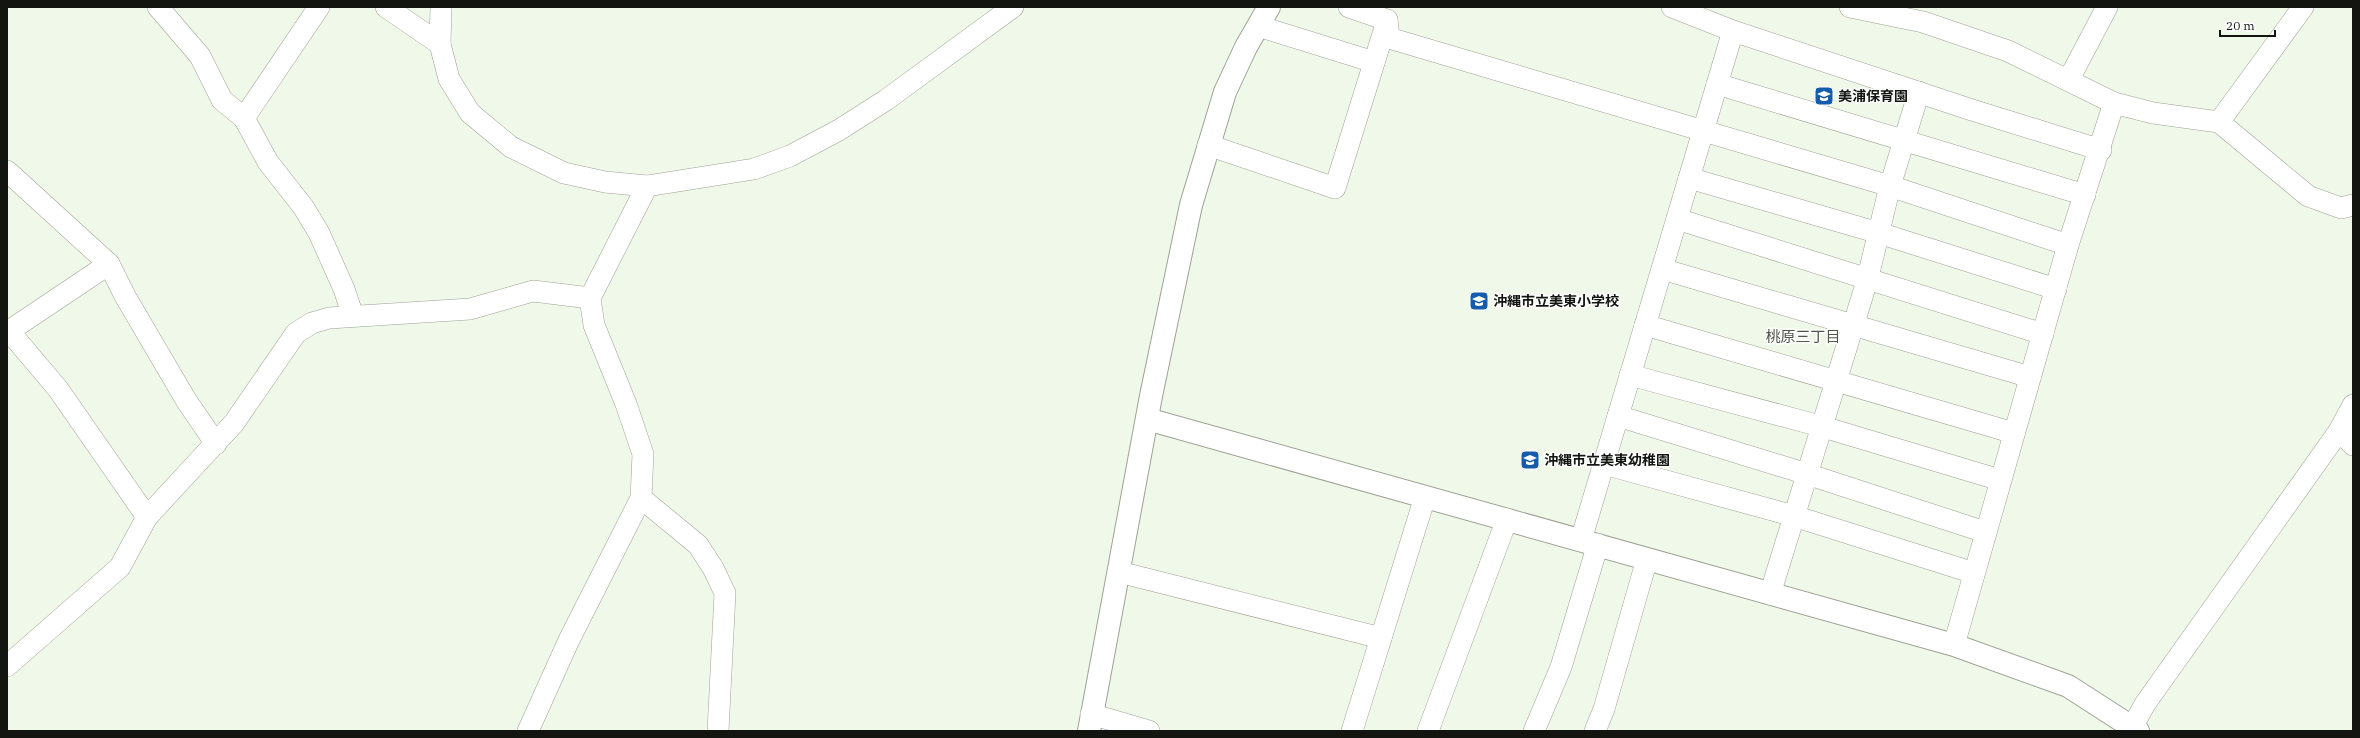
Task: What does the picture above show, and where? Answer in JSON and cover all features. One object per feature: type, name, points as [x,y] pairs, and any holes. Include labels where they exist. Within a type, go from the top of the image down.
[{"type":"street","points":[[244,118],[319,7]]},
{"type":"street","points":[[386,7],[440,44]]},
{"type":"street","points":[[441,7],[440,44],[449,79],[470,113],[511,147],[564,173],[605,182],[647,186],[754,169],[790,156],[839,130],[886,100],[1013,7]]},
{"type":"street","points":[[1149,731],[1090,723],[1191,205],[1225,92],[1269,7]]},
{"type":"street","points":[[1349,7],[1389,13]]},
{"type":"street","points":[[1672,7],[1733,31],[2100,150]]},
{"type":"street","points":[[1850,7],[1923,22],[2008,51],[2069,79],[2114,103],[2153,113],[2218,122],[2308,196],[2341,208],[2353,205]]},
{"type":"street","points":[[2069,79],[2107,7]]},
{"type":"street","points":[[2218,122],[2303,7]]},
{"type":"street","points":[[166,10],[200,56],[222,100],[244,118],[268,162],[304,208],[318,233],[344,289],[353,316]]},
{"type":"street","points":[[1208,145],[1335,188],[1389,13]]},
{"type":"street","points":[[1389,13],[1389,38],[1702,132],[1890,186],[2068,245]]},
{"type":"street","points":[[1258,26],[1374,62]]},
{"type":"street","points":[[1534,731],[1561,667],[1590,542],[1604,464],[1733,31]]},
{"type":"street","points":[[1717,84],[2085,196]]},
{"type":"street","points":[[1770,594],[1807,474],[1820,426],[1867,280],[1890,186],[1919,92]]},
{"type":"street","points":[[1954,645],[2068,245],[2114,103]]},
{"type":"street","points":[[7,171],[109,264],[125,296],[152,342],[216,444]]},
{"type":"street","points":[[1689,178],[1879,233],[2056,289]]},
{"type":"street","points":[[528,731],[569,640],[641,498],[643,454],[626,404],[594,325],[590,298],[647,186]]},
{"type":"street","points":[[1677,219],[1867,280],[2043,334]]},
{"type":"street","points":[[109,264],[9,331],[58,389],[147,517]]},
{"type":"street","points":[[1662,269],[2030,377]]},
{"type":"street","points":[[7,666],[120,567],[147,517],[234,423],[296,333],[318,321],[329,318],[470,309],[533,291],[590,298]]},
{"type":"street","points":[[1645,325],[1836,380],[2014,434]]},
{"type":"street","points":[[1630,375],[1820,426],[2000,480]]},
{"type":"street","points":[[1148,420],[1590,542],[1954,645],[2068,686],[2134,729],[2145,704],[2338,431],[2353,405]]},
{"type":"street","points":[[1618,416],[1807,474],[1985,532]]},
{"type":"street","points":[[2338,431],[2353,445]]},
{"type":"street","points":[[1604,464],[1794,516],[1974,573]]},
{"type":"street","points":[[1352,731],[1425,497]]},
{"type":"street","points":[[641,498],[698,545],[713,568],[725,593],[718,731]]},
{"type":"street","points":[[1428,731],[1507,519]]},
{"type":"street","points":[[1595,731],[1604,709],[1647,559]]},
{"type":"street","points":[[1119,572],[1381,638]]},
{"type":"place","name":"美浦保育園","points":[[1824,96]]},
{"type":"place","name":"沖縄市立美東小学校","points":[[1479,301]]},
{"type":"place","name":"沖縄市立美東幼稚園","points":[[1530,460]]},
{"type":"district","name":"桃原三丁目","points":[[1803,336]]}]
